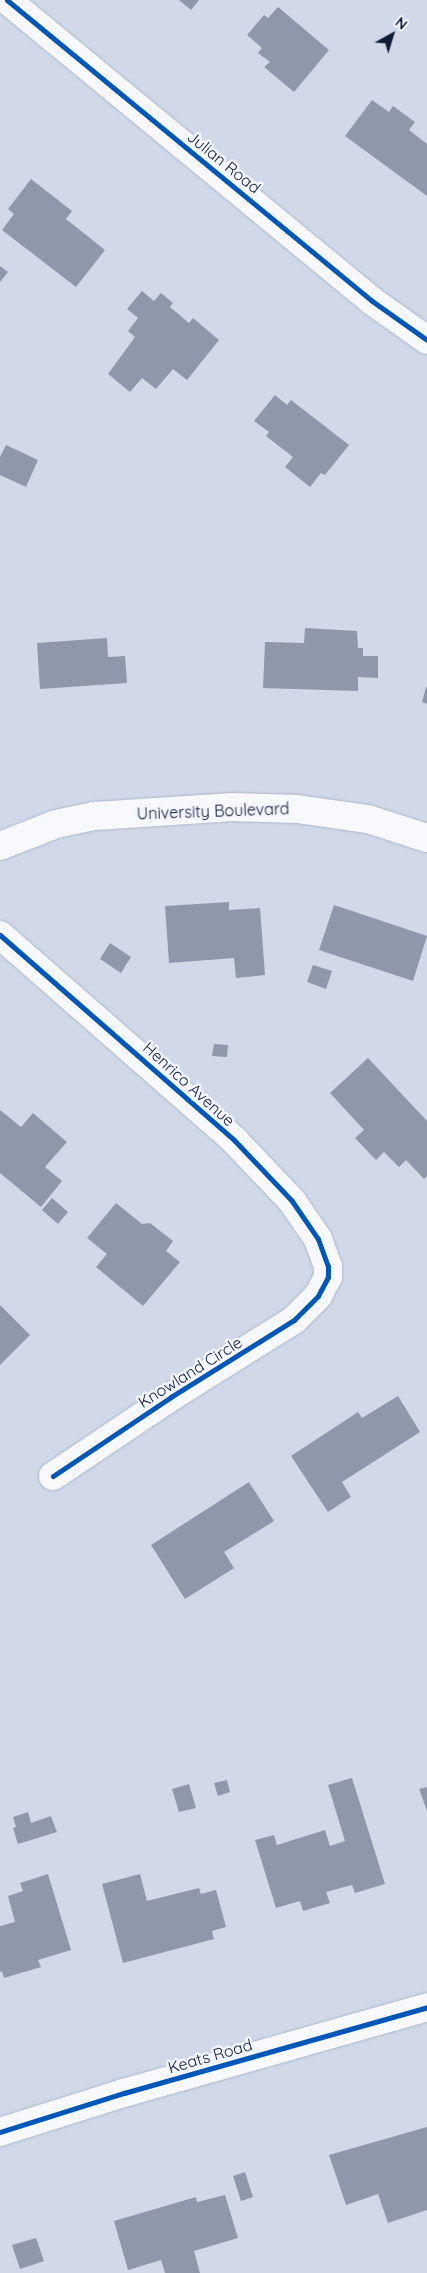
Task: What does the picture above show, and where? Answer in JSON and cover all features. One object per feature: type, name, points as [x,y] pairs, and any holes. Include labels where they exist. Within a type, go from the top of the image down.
[{"type":"street","name":"Julian Road","points":[[7,0],[372,301],[427,340]]},
{"type":"street","name":"University Boulevard","points":[[0,846],[56,824],[96,816],[234,808],[297,809],[368,820],[427,838]]},
{"type":"street","name":"Henrico Avenue","points":[[0,935],[234,1140],[292,1201],[318,1239],[328,1266],[328,1277]]},
{"type":"street","name":"Knowland Circle","points":[[53,1476],[171,1397],[294,1320],[318,1296],[328,1277]]},
{"type":"street","name":"Keats Road","points":[[0,2132],[124,2093],[427,2007]]},
{"type":"building","points":[[179,0],[199,0],[191,10]]},
{"type":"building","points":[[278,7],[329,50],[294,92],[264,67],[270,62],[258,53],[262,48],[247,35],[264,15],[268,18]]},
{"type":"building","points":[[372,100],[389,112],[393,106],[415,122],[409,130],[427,144],[427,196],[345,136]]},
{"type":"building","points":[[31,179],[72,211],[66,219],[105,250],[76,287],[2,230],[14,214],[8,209]]},
{"type":"building","points":[[0,266],[8,272],[0,282]]},
{"type":"building","points":[[142,291],[154,301],[161,293],[173,303],[170,307],[189,323],[193,318],[219,340],[187,380],[173,369],[156,389],[142,378],[130,392],[108,374],[135,337],[128,331],[138,318],[127,309]]},
{"type":"building","points":[[275,395],[287,405],[291,400],[349,445],[325,475],[321,473],[310,487],[285,467],[293,457],[266,436],[269,432],[254,421]]},
{"type":"building","points":[[6,445],[38,460],[26,487],[0,475],[0,457]]},
{"type":"building","points":[[305,628],[357,631],[358,648],[363,648],[363,656],[378,656],[378,678],[358,677],[358,691],[263,688],[265,642],[304,643]]},
{"type":"building","points":[[107,638],[108,657],[125,656],[127,683],[40,689],[37,643]]},
{"type":"building","points":[[427,687],[427,704],[422,702]]},
{"type":"building","points":[[229,902],[229,910],[260,908],[265,975],[236,978],[234,958],[169,963],[165,906]]},
{"type":"building","points":[[334,905],[427,936],[413,981],[319,950]]},
{"type":"building","points":[[110,943],[131,957],[121,973],[100,959]]},
{"type":"building","points":[[313,965],[332,971],[326,989],[307,982]]},
{"type":"building","points":[[214,1044],[228,1045],[227,1057],[212,1056]]},
{"type":"building","points":[[368,1058],[427,1121],[427,1176],[424,1179],[406,1160],[399,1167],[384,1152],[376,1160],[355,1138],[364,1130],[330,1093]]},
{"type":"building","points":[[0,1110],[21,1127],[33,1113],[67,1142],[45,1167],[62,1181],[41,1207],[0,1173]]},
{"type":"building","points":[[52,1198],[68,1212],[58,1224],[42,1210]]},
{"type":"building","points":[[116,1203],[142,1224],[150,1223],[173,1241],[166,1251],[180,1262],[143,1306],[96,1267],[107,1254],[87,1238]]},
{"type":"building","points":[[0,1305],[30,1335],[0,1365]]},
{"type":"building","points":[[398,1396],[420,1432],[342,1482],[351,1497],[328,1512],[291,1456],[358,1412],[362,1418]]},
{"type":"building","points":[[249,1482],[274,1521],[224,1552],[234,1568],[185,1599],[151,1545]]},
{"type":"building","points":[[352,1778],[385,1884],[355,1893],[352,1885],[326,1892],[330,1903],[303,1911],[300,1901],[276,1908],[255,1840],[274,1835],[277,1845],[325,1830],[330,1846],[345,1841],[328,1785]]},
{"type":"building","points":[[227,1780],[230,1792],[218,1796],[214,1783]]},
{"type":"building","points":[[189,1784],[196,1808],[179,1812],[172,1789]]},
{"type":"building","points":[[427,1787],[427,1811],[419,1789]]},
{"type":"building","points":[[28,1812],[31,1823],[51,1816],[57,1832],[18,1844],[13,1828],[16,1827],[13,1817]]},
{"type":"building","points":[[48,1874],[71,1950],[38,1960],[41,1967],[4,1978],[2,1971],[0,1972],[0,1926],[15,1922],[8,1896],[23,1891],[20,1883]]},
{"type":"building","points":[[140,1874],[147,1901],[199,1888],[201,1894],[216,1890],[226,1927],[212,1931],[214,1939],[123,1963],[102,1884]]},
{"type":"building","points":[[427,2127],[427,2210],[388,2223],[378,2194],[346,2205],[329,2155]]},
{"type":"building","points":[[245,2172],[253,2197],[241,2201],[233,2176]]},
{"type":"building","points":[[225,2195],[238,2238],[194,2251],[200,2273],[165,2273],[161,2260],[128,2270],[114,2221],[196,2197],[197,2202]]},
{"type":"building","points":[[36,2238],[44,2261],[20,2269],[12,2245]]},
{"type":"cycle path","points":[[7,0],[372,301],[427,340]]},
{"type":"cycle path","points":[[0,935],[234,1140],[292,1201],[318,1239],[328,1266],[328,1277],[318,1296],[294,1320],[171,1397],[53,1476]]},
{"type":"cycle path","points":[[0,2132],[124,2093],[427,2007]]}]
